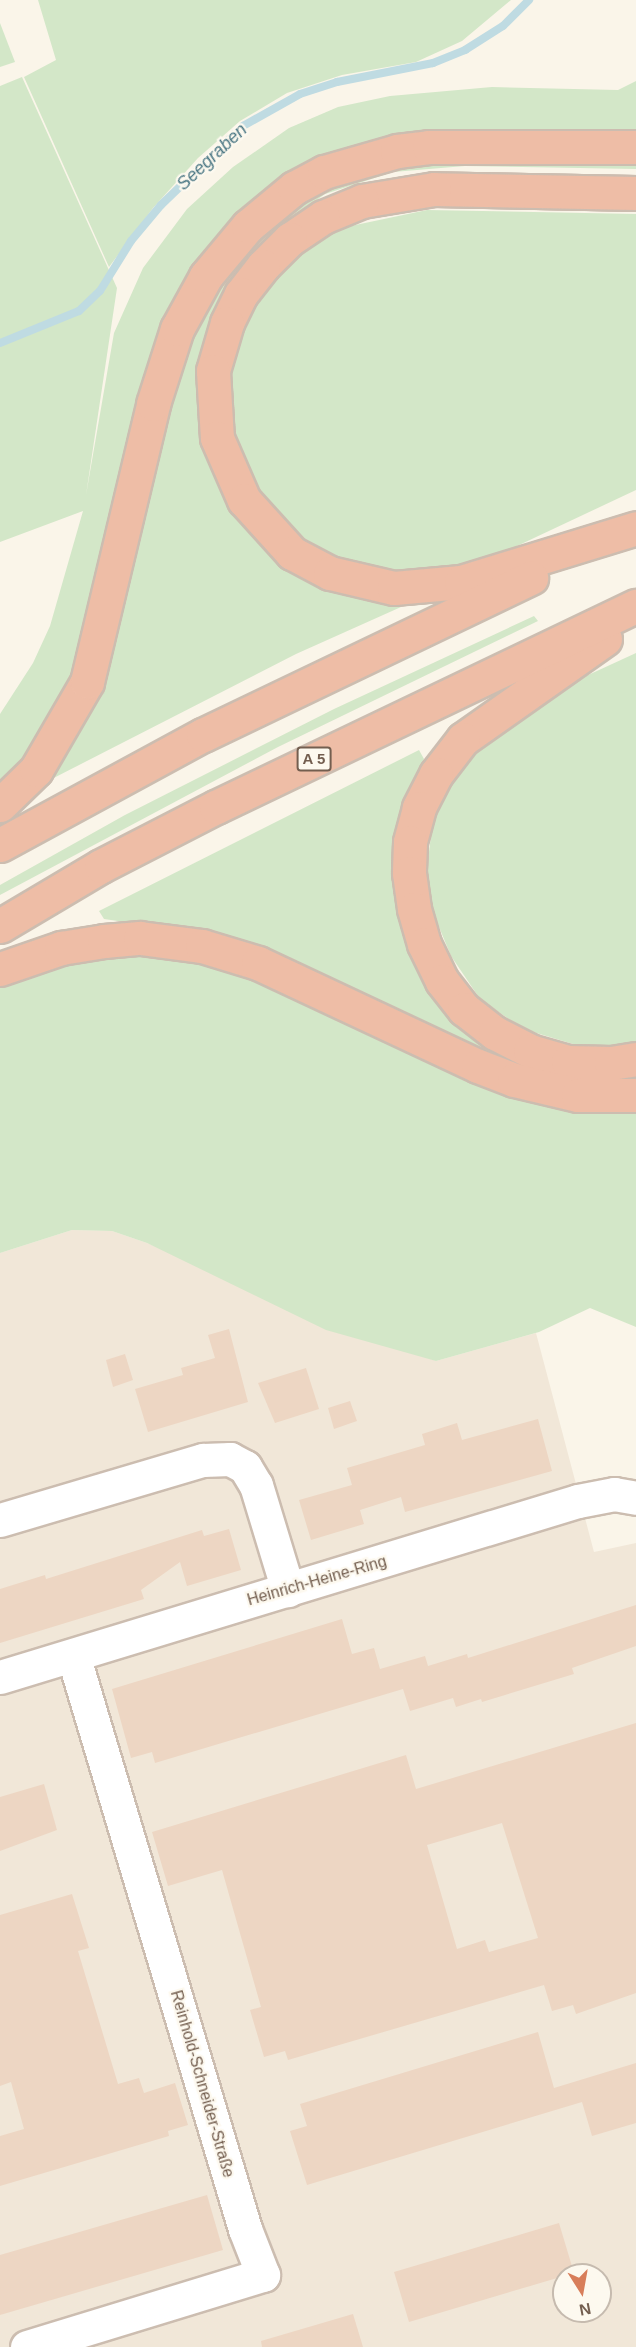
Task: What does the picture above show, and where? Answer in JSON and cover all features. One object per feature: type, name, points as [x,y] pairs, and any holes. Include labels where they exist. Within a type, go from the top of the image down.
[{"type":"highway","points":[[0,805],[36,770],[87,682],[153,404],[177,329],[206,276],[248,226],[294,188],[324,172],[397,151],[429,147],[636,147]]},
{"type":"highway","points":[[636,193],[434,189],[362,201],[323,217],[290,239],[241,294],[217,346],[213,381],[217,438],[244,500],[292,553],[330,573],[394,588],[461,582],[636,529]]},
{"type":"highway","points":[[0,845],[203,735],[636,529]]},
{"type":"highway","name":"A 5","points":[[0,926],[101,866],[216,807],[636,606]]},
{"type":"highway","points":[[636,617],[501,709],[463,739],[436,774],[419,808],[410,842],[409,873],[424,944],[442,981],[464,1009],[495,1034],[530,1051],[568,1062],[611,1063],[636,1059]]},
{"type":"highway","points":[[0,969],[61,948],[104,940],[141,938],[202,946],[258,963],[478,1066],[514,1080],[578,1095],[636,1095]]},
{"type":"street","points":[[0,1520],[203,1460],[230,1459],[245,1467],[256,1485],[288,1590]]},
{"type":"street","name":"Heinrich-Heine-Ring","points":[[0,1677],[578,1501],[614,1494],[636,1498]]},
{"type":"street","name":"Reinhold-Schneider-Straße","points":[[27,2347],[263,2275],[241,2217],[73,1655]]},
{"type":"shaded area","points":[[72,1230],[112,1231],[147,1243],[436,1361],[536,1333],[594,1552],[636,1543],[636,2347],[0,2347],[0,1253]]},
{"type":"green space","points":[[38,0],[511,0],[462,41],[416,62],[342,75],[287,93],[240,121],[198,158],[153,208],[109,267],[24,77],[56,60]]},
{"type":"green space","points":[[0,23],[15,62],[0,67]]},
{"type":"green space","points":[[22,77],[117,288],[86,495],[114,333],[143,268],[187,209],[233,167],[289,128],[338,107],[390,96],[492,87],[618,90],[636,81],[636,136],[404,135],[317,158],[157,340],[132,423],[71,681],[24,762],[0,789],[0,714],[33,663],[50,626],[83,511],[0,542],[0,86]]},
{"type":"green space","points":[[636,161],[636,169],[465,166],[393,172],[325,194],[277,229],[240,271],[218,479],[227,504],[267,550],[330,589],[401,607],[296,654],[40,785],[188,336],[219,282],[259,234],[320,186],[396,163]]},
{"type":"green space","points":[[427,210],[636,214],[636,490],[500,554],[438,570],[392,572],[326,555],[292,530],[258,493],[234,435],[231,362],[254,303],[288,260],[321,237],[341,228]]},
{"type":"green space","points":[[534,616],[538,621],[278,747],[0,895],[0,885],[125,815],[334,709]]},
{"type":"green space","points":[[636,653],[636,1043],[606,1047],[573,1044],[523,1029],[480,999],[451,956],[432,910],[426,875],[433,820],[455,772],[491,733],[536,699]]},
{"type":"green space","points":[[419,750],[424,759],[403,806],[394,878],[402,933],[420,971],[447,1008],[636,1070],[636,1078],[614,1080],[526,1068],[201,933],[104,919],[99,911]]},
{"type":"green space","points":[[129,952],[201,960],[636,1109],[636,1327],[590,1308],[539,1332],[436,1361],[326,1330],[147,1243],[112,1231],[72,1230],[0,1253],[0,984],[25,971]]},
{"type":"building","points":[[229,1329],[248,1402],[148,1432],[135,1389],[183,1375],[181,1368],[215,1358],[208,1335]]},
{"type":"building","points":[[125,1354],[133,1380],[113,1387],[106,1360]]},
{"type":"building","points":[[306,1368],[319,1409],[275,1423],[258,1383]]},
{"type":"building","points":[[350,1401],[357,1421],[334,1429],[328,1408]]},
{"type":"building","points":[[538,1419],[552,1471],[405,1512],[401,1497],[360,1510],[364,1524],[311,1540],[299,1500],[352,1485],[347,1468],[425,1445],[422,1434],[457,1423],[462,1440]]},
{"type":"building","points":[[229,1529],[241,1570],[187,1586],[180,1562],[141,1590],[144,1599],[0,1643],[0,1589],[45,1575],[46,1579],[202,1530],[204,1536]]},
{"type":"building","points":[[636,1605],[636,1646],[572,1668],[574,1674],[482,1702],[481,1699],[456,1707],[453,1698],[410,1711],[403,1689],[155,1763],[152,1752],[131,1758],[112,1689],[342,1619],[352,1654],[374,1648],[380,1669],[425,1656],[428,1666],[467,1654],[468,1658]]},
{"type":"building","points":[[636,1723],[636,1993],[576,2014],[573,2005],[552,2011],[544,1985],[288,2060],[285,2051],[264,2057],[250,2010],[261,2007],[222,1870],[168,1886],[152,1832],[406,1755],[416,1789]],"holes":[[[502,1823],[538,1938],[489,1952],[485,1940],[457,1949],[427,1845]]]},
{"type":"building","points":[[44,1784],[57,1830],[0,1851],[0,1797]]},
{"type":"building","points":[[72,1894],[89,1948],[78,1951],[118,2084],[139,2078],[144,2093],[175,2083],[188,2125],[168,2131],[169,2136],[0,2186],[0,2136],[24,2129],[11,2082],[0,2086],[0,1915]]},
{"type":"building","points":[[538,2032],[554,2088],[636,2063],[636,2123],[592,2136],[582,2102],[307,2185],[290,2131],[307,2126],[300,2104]]},
{"type":"building","points":[[207,2195],[223,2250],[0,2315],[0,2255]]},
{"type":"building","points":[[559,2223],[571,2263],[552,2263],[552,2280],[409,2322],[394,2272]]},
{"type":"building","points":[[353,2314],[363,2347],[262,2347],[261,2341]]},
{"type":"waterway","name":"Seegraben","points":[[0,343],[79,311],[100,291],[131,241],[161,205],[243,126],[300,94],[337,82],[433,63],[465,50],[503,26],[529,0]]}]
